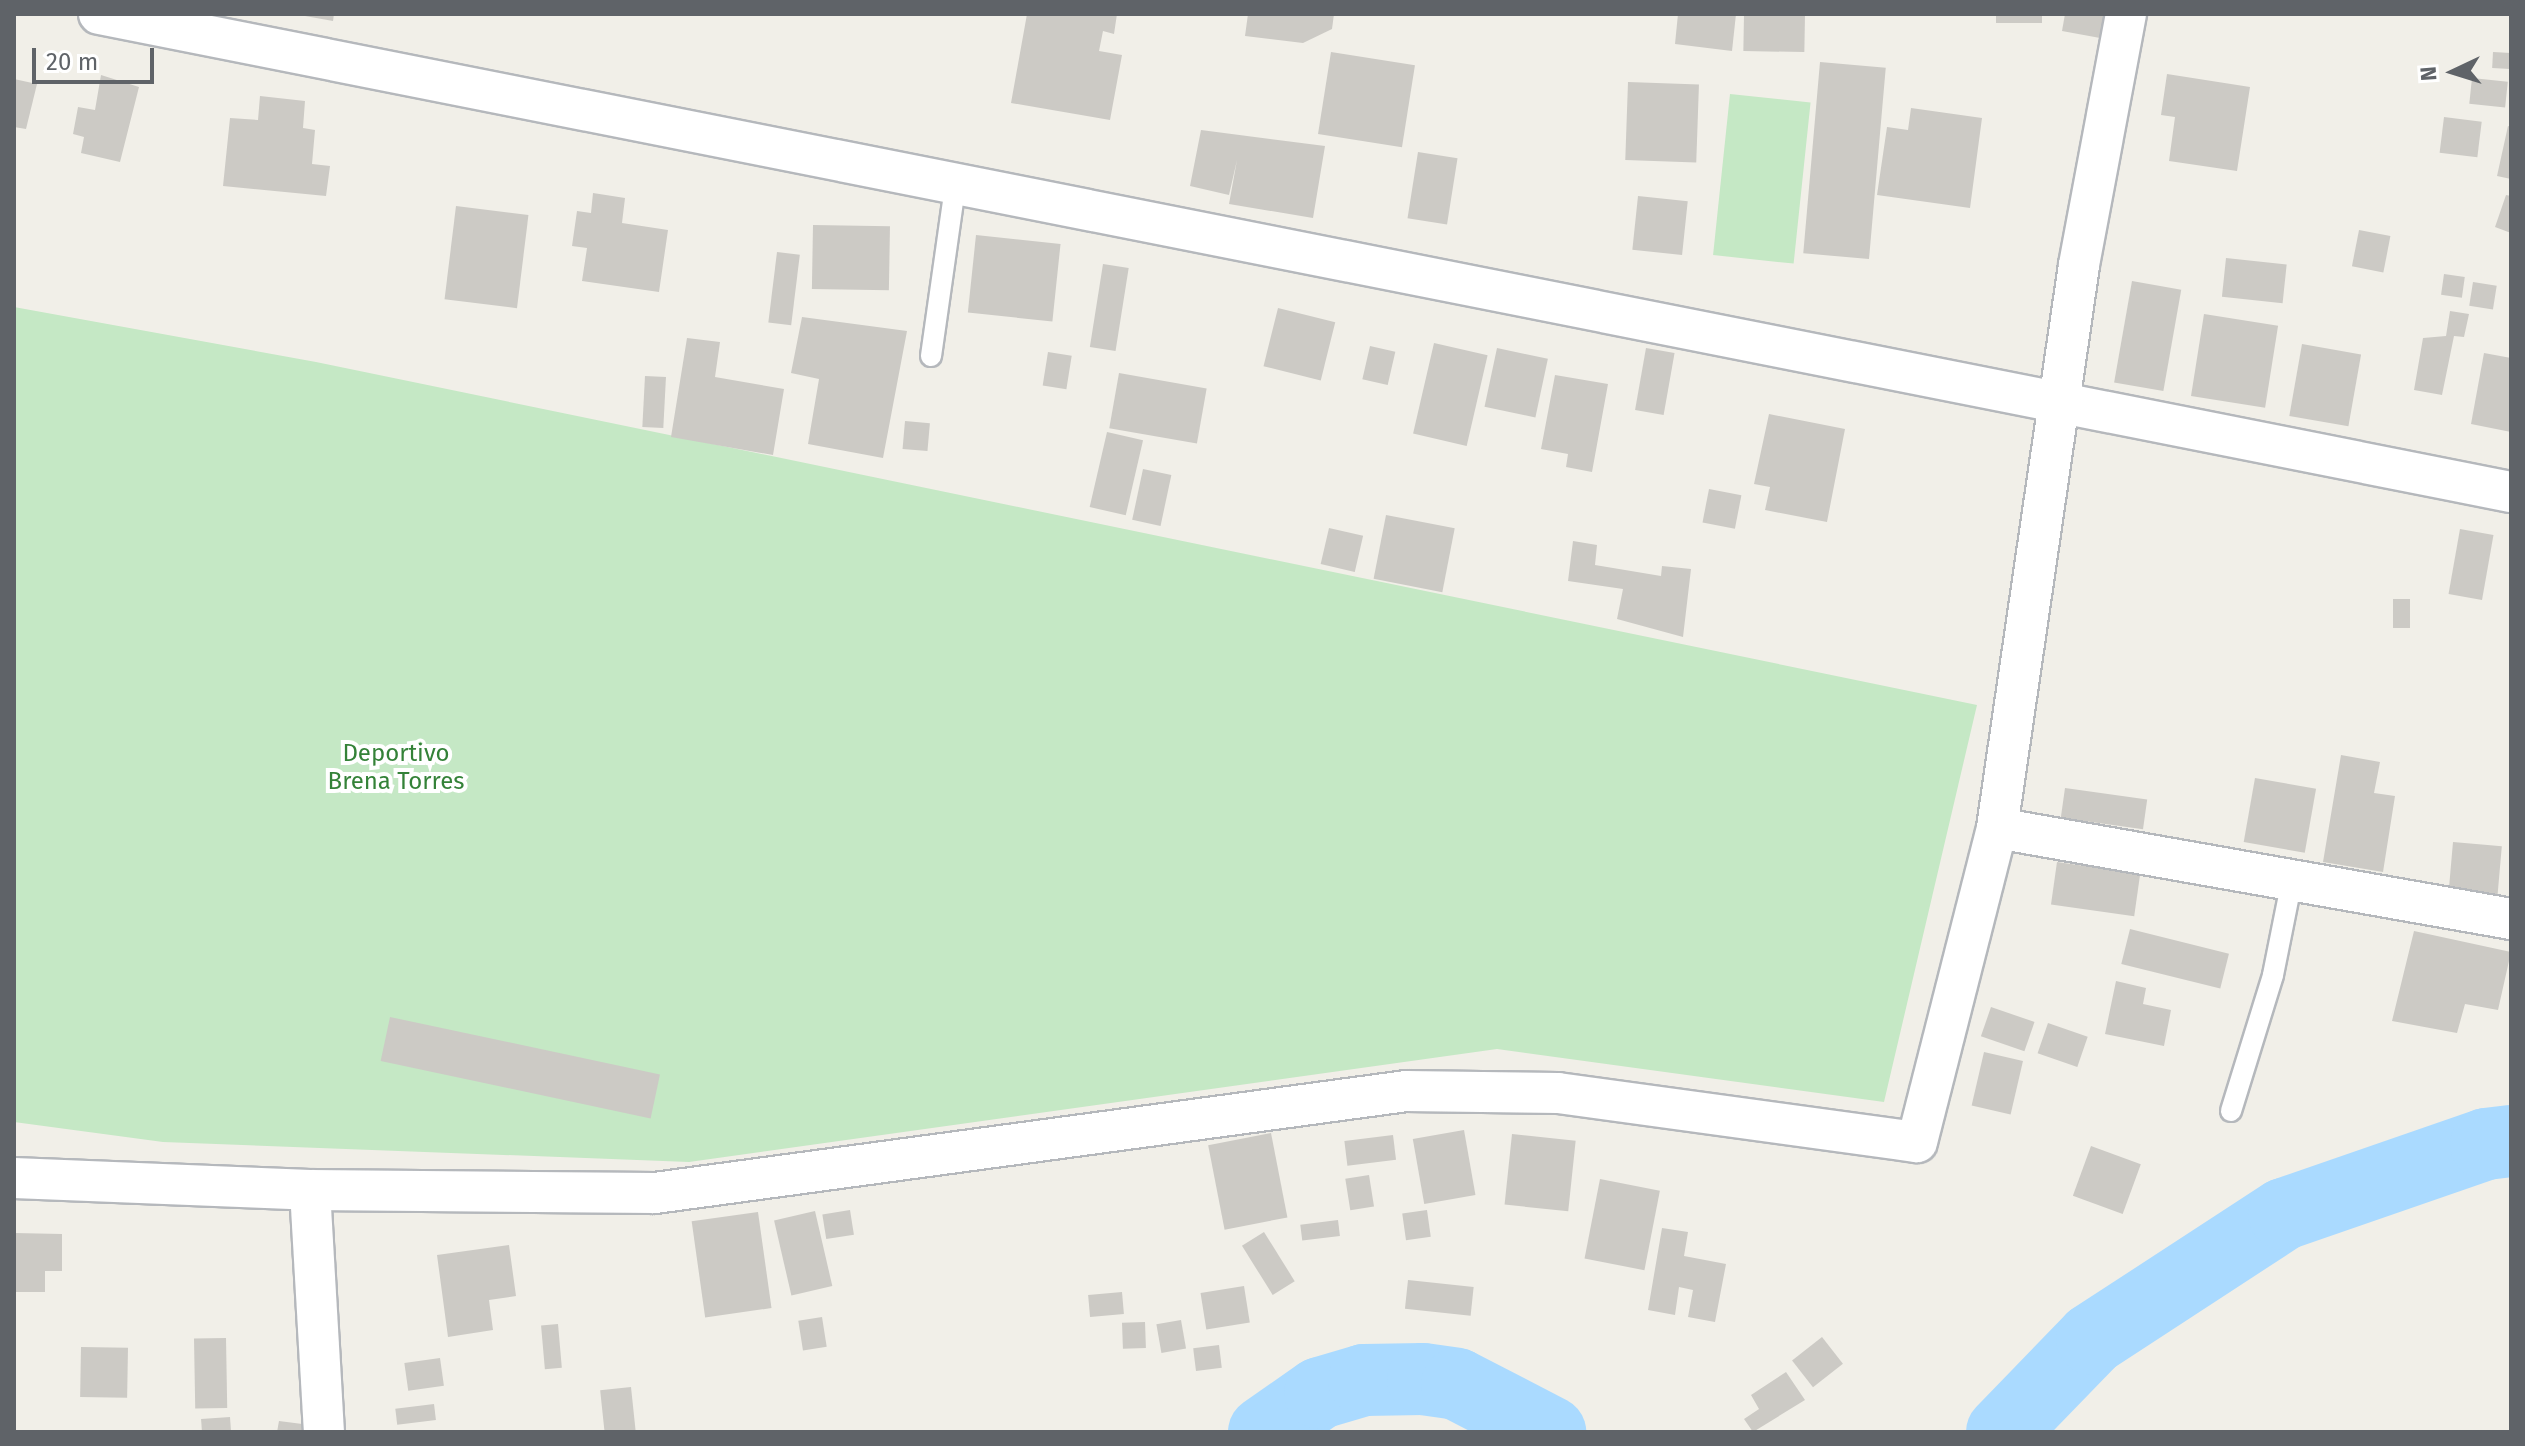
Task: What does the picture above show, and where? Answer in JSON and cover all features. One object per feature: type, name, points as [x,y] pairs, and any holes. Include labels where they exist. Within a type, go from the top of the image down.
[{"type":"street","points":[[99,14],[956,180],[2060,405],[2511,492]]},
{"type":"street","points":[[14,1178],[310,1190],[655,1193],[1406,1091],[1558,1093],[1917,1142],[1997,828],[2079,265],[2126,14]]},
{"type":"street","points":[[1997,828],[2511,919]]},
{"type":"street","points":[[310,1190],[324,1432]]},
{"type":"lane","points":[[931,356],[956,180]]},
{"type":"lane","points":[[2231,1111],[2273,975],[2292,880]]},
{"type":"green space","points":[[1730,94],[1811,102],[1794,264],[1713,255]]},
{"type":"green space","name":"Deportivo Brena Torres","points":[[14,307],[316,362],[1977,705],[1884,1102],[1497,1049],[689,1162],[163,1142],[14,1122]]},
{"type":"building","points":[[294,14],[334,14],[333,21]]},
{"type":"building","points":[[1027,14],[1117,14],[1114,34],[1103,31],[1099,51],[1122,55],[1110,120],[1011,103]]},
{"type":"building","points":[[1248,14],[1334,14],[1332,29],[1303,43],[1245,36]]},
{"type":"building","points":[[1678,14],[1736,14],[1732,51],[1675,44]]},
{"type":"building","points":[[1744,14],[1805,15],[1804,52],[1743,51]]},
{"type":"building","points":[[1996,14],[2042,14],[2042,23],[1996,23]]},
{"type":"building","points":[[2065,14],[2116,14],[2111,40],[2062,31]]},
{"type":"building","points":[[1331,52],[1415,65],[1402,147],[1318,134]]},
{"type":"building","points":[[2493,52],[2511,53],[2510,69],[2492,68]]},
{"type":"building","points":[[1820,62],[1886,68],[1869,259],[1803,253]]},
{"type":"building","points":[[2167,74],[2250,87],[2237,171],[2169,161],[2175,117],[2161,115]]},
{"type":"building","points":[[101,75],[139,87],[120,162],[81,153],[84,137],[73,134],[78,107],[95,110]]},
{"type":"building","points":[[2472,78],[2508,82],[2505,108],[2469,104]]},
{"type":"building","points":[[14,79],[37,84],[26,129],[14,127]]},
{"type":"building","points":[[1628,82],[1699,84],[1696,162],[1625,160]]},
{"type":"building","points":[[260,96],[305,101],[303,128],[315,130],[312,164],[330,166],[326,196],[223,186],[230,118],[258,120]]},
{"type":"building","points":[[1911,108],[1982,118],[1970,208],[1877,195],[1887,127],[1908,130]]},
{"type":"building","points":[[2444,117],[2482,122],[2477,157],[2440,153]]},
{"type":"building","points":[[2508,126],[2511,127],[2511,179],[2497,176]]},
{"type":"building","points":[[1201,130],[1325,146],[1313,218],[1229,204],[1237,160],[1229,195],[1190,186]]},
{"type":"building","points":[[1418,152],[1458,158],[1447,224],[1408,218]]},
{"type":"building","points":[[593,193],[625,198],[622,223],[668,230],[659,292],[582,281],[587,248],[572,246],[577,211],[591,213]]},
{"type":"building","points":[[2506,195],[2511,196],[2511,233],[2495,227]]},
{"type":"building","points":[[1638,196],[1688,201],[1682,255],[1632,250]]},
{"type":"building","points":[[456,206],[528,215],[517,308],[445,299]]},
{"type":"building","points":[[813,225],[890,226],[889,290],[812,289]]},
{"type":"building","points":[[2359,230],[2390,236],[2383,272],[2352,266]]},
{"type":"building","points":[[976,235],[1061,244],[1052,321],[968,313]]},
{"type":"building","points":[[777,252],[800,255],[791,325],[768,322]]},
{"type":"building","points":[[2226,258],[2287,264],[2283,303],[2222,297]]},
{"type":"building","points":[[1103,264],[1129,268],[1116,351],[1090,347]]},
{"type":"building","points":[[2444,274],[2465,277],[2462,298],[2441,295]]},
{"type":"building","points":[[2132,281],[2181,290],[2163,391],[2114,382]]},
{"type":"building","points":[[2473,282],[2497,286],[2493,309],[2469,306]]},
{"type":"building","points":[[1278,308],[1335,322],[1321,380],[1263,366]]},
{"type":"building","points":[[2450,311],[2469,314],[2464,337],[2454,336],[2442,395],[2414,390],[2423,338],[2446,336]]},
{"type":"building","points":[[2204,314],[2278,326],[2265,408],[2191,396]]},
{"type":"building","points":[[802,317],[907,331],[883,458],[808,444],[819,379],[791,373]]},
{"type":"building","points":[[687,338],[720,342],[715,377],[784,389],[773,455],[671,437]]},
{"type":"building","points":[[1434,343],[1488,355],[1467,446],[1413,434]]},
{"type":"building","points":[[2302,344],[2361,354],[2348,426],[2289,416]]},
{"type":"building","points":[[1370,346],[1395,352],[1388,385],[1362,379]]},
{"type":"building","points":[[1497,348],[1548,359],[1535,418],[1485,407]]},
{"type":"building","points":[[1646,348],[1675,353],[1664,415],[1635,410]]},
{"type":"building","points":[[1048,352],[1072,356],[1066,389],[1043,386]]},
{"type":"building","points":[[2484,353],[2511,358],[2511,432],[2471,424]]},
{"type":"building","points":[[1119,373],[1207,388],[1197,444],[1109,428]]},
{"type":"building","points":[[1555,375],[1608,384],[1592,472],[1566,467],[1568,454],[1541,449]]},
{"type":"building","points":[[645,376],[666,377],[663,428],[642,427]]},
{"type":"building","points":[[1769,414],[1845,429],[1827,522],[1765,510],[1770,487],[1754,484]]},
{"type":"building","points":[[905,421],[930,423],[927,451],[903,449]]},
{"type":"building","points":[[1107,432],[1143,440],[1126,515],[1090,507]]},
{"type":"building","points":[[1143,469],[1171,475],[1161,526],[1132,520]]},
{"type":"building","points":[[1709,489],[1741,495],[1735,529],[1703,522]]},
{"type":"building","points":[[1386,515],[1455,528],[1442,592],[1374,579]]},
{"type":"building","points":[[1329,528],[1363,536],[1355,572],[1321,564]]},
{"type":"building","points":[[2460,529],[2493,535],[2482,600],[2449,594]]},
{"type":"building","points":[[1573,541],[1597,545],[1595,565],[1661,576],[1662,566],[1691,569],[1683,637],[1617,619],[1623,589],[1568,581]]},
{"type":"building","points":[[2393,599],[2410,599],[2410,628],[2393,628]]},
{"type":"building","points":[[2341,755],[2380,762],[2374,793],[2395,796],[2383,872],[2323,862]]},
{"type":"building","points":[[2255,778],[2316,789],[2305,853],[2244,842]]},
{"type":"building","points":[[2065,788],[2147,800],[2143,829],[2061,818]]},
{"type":"building","points":[[2453,842],[2502,846],[2497,903],[2448,899]]},
{"type":"building","points":[[2057,862],[2140,874],[2134,916],[2051,905]]},
{"type":"building","points":[[2130,929],[2229,954],[2220,989],[2121,964]]},
{"type":"building","points":[[2414,931],[2511,952],[2498,1010],[2465,1004],[2457,1033],[2392,1021]]},
{"type":"building","points":[[2116,981],[2146,988],[2143,1004],[2171,1010],[2164,1046],[2105,1034]]},
{"type":"building","points":[[1991,1007],[2034,1022],[2024,1051],[1981,1036]]},
{"type":"building","points":[[390,1017],[660,1074],[651,1118],[381,1061]]},
{"type":"building","points":[[2048,1023],[2088,1037],[2077,1067],[2038,1053]]},
{"type":"building","points":[[1984,1052],[2023,1061],[2011,1115],[1972,1106]]},
{"type":"building","points":[[1464,1130],[1475,1195],[1424,1204],[1413,1139]]},
{"type":"building","points":[[1271,1133],[1287,1217],[1225,1230],[1208,1145]]},
{"type":"building","points":[[1512,1134],[1576,1141],[1568,1211],[1505,1205]]},
{"type":"building","points":[[1393,1135],[1396,1160],[1347,1166],[1344,1141]]},
{"type":"building","points":[[2091,1146],[2141,1164],[2123,1214],[2073,1196]]},
{"type":"building","points":[[1369,1175],[1374,1207],[1350,1210],[1345,1179]]},
{"type":"building","points":[[1600,1179],[1660,1191],[1644,1270],[1585,1259]]},
{"type":"building","points":[[850,1210],[854,1235],[826,1239],[822,1214]]},
{"type":"building","points":[[1427,1210],[1431,1237],[1406,1240],[1402,1213]]},
{"type":"building","points":[[815,1211],[832,1286],[791,1295],[774,1220]]},
{"type":"building","points":[[758,1212],[771,1308],[705,1317],[692,1221]]},
{"type":"building","points":[[1338,1220],[1340,1236],[1302,1241],[1300,1225]]},
{"type":"building","points":[[1662,1228],[1688,1232],[1684,1256],[1726,1264],[1715,1322],[1688,1317],[1693,1290],[1679,1287],[1675,1315],[1648,1310]]},
{"type":"building","points":[[1264,1232],[1295,1281],[1273,1295],[1242,1246]]},
{"type":"building","points":[[14,1233],[62,1234],[62,1271],[45,1271],[45,1292],[14,1292]]},
{"type":"building","points":[[509,1245],[516,1296],[489,1300],[493,1330],[448,1337],[437,1255]]},
{"type":"building","points":[[1408,1280],[1474,1287],[1471,1316],[1405,1309]]},
{"type":"building","points":[[1244,1286],[1250,1323],[1206,1329],[1201,1293]]},
{"type":"building","points":[[1122,1292],[1124,1314],[1090,1317],[1088,1295]]},
{"type":"building","points":[[822,1317],[827,1347],[803,1350],[798,1321]]},
{"type":"building","points":[[1181,1320],[1186,1349],[1161,1353],[1156,1324]]},
{"type":"building","points":[[1145,1322],[1146,1348],[1123,1349],[1122,1323]]},
{"type":"building","points":[[558,1324],[562,1368],[545,1369],[541,1325]]},
{"type":"building","points":[[1822,1337],[1843,1364],[1813,1387],[1792,1360]]},
{"type":"building","points":[[226,1338],[227,1408],[195,1409],[194,1339]]},
{"type":"building","points":[[1219,1345],[1222,1368],[1196,1371],[1193,1348]]},
{"type":"building","points":[[81,1347],[128,1348],[127,1398],[80,1397]]},
{"type":"building","points":[[440,1358],[444,1386],[408,1391],[404,1363]]},
{"type":"building","points":[[1786,1372],[1805,1400],[1753,1432],[1744,1419],[1759,1409],[1751,1395]]},
{"type":"building","points":[[631,1387],[636,1432],[605,1432],[600,1390]]},
{"type":"building","points":[[434,1404],[436,1420],[397,1425],[395,1409]]},
{"type":"building","points":[[230,1417],[231,1432],[202,1432],[201,1419]]},
{"type":"building","points":[[279,1421],[310,1425],[309,1432],[277,1432]]},
{"type":"waterway","points":[[2002,1432],[2092,1339],[2284,1214],[2486,1144],[2511,1141]]},
{"type":"waterway","points":[[1264,1432],[1320,1393],[1364,1380],[1423,1379],[1457,1384],[1550,1432]]}]
